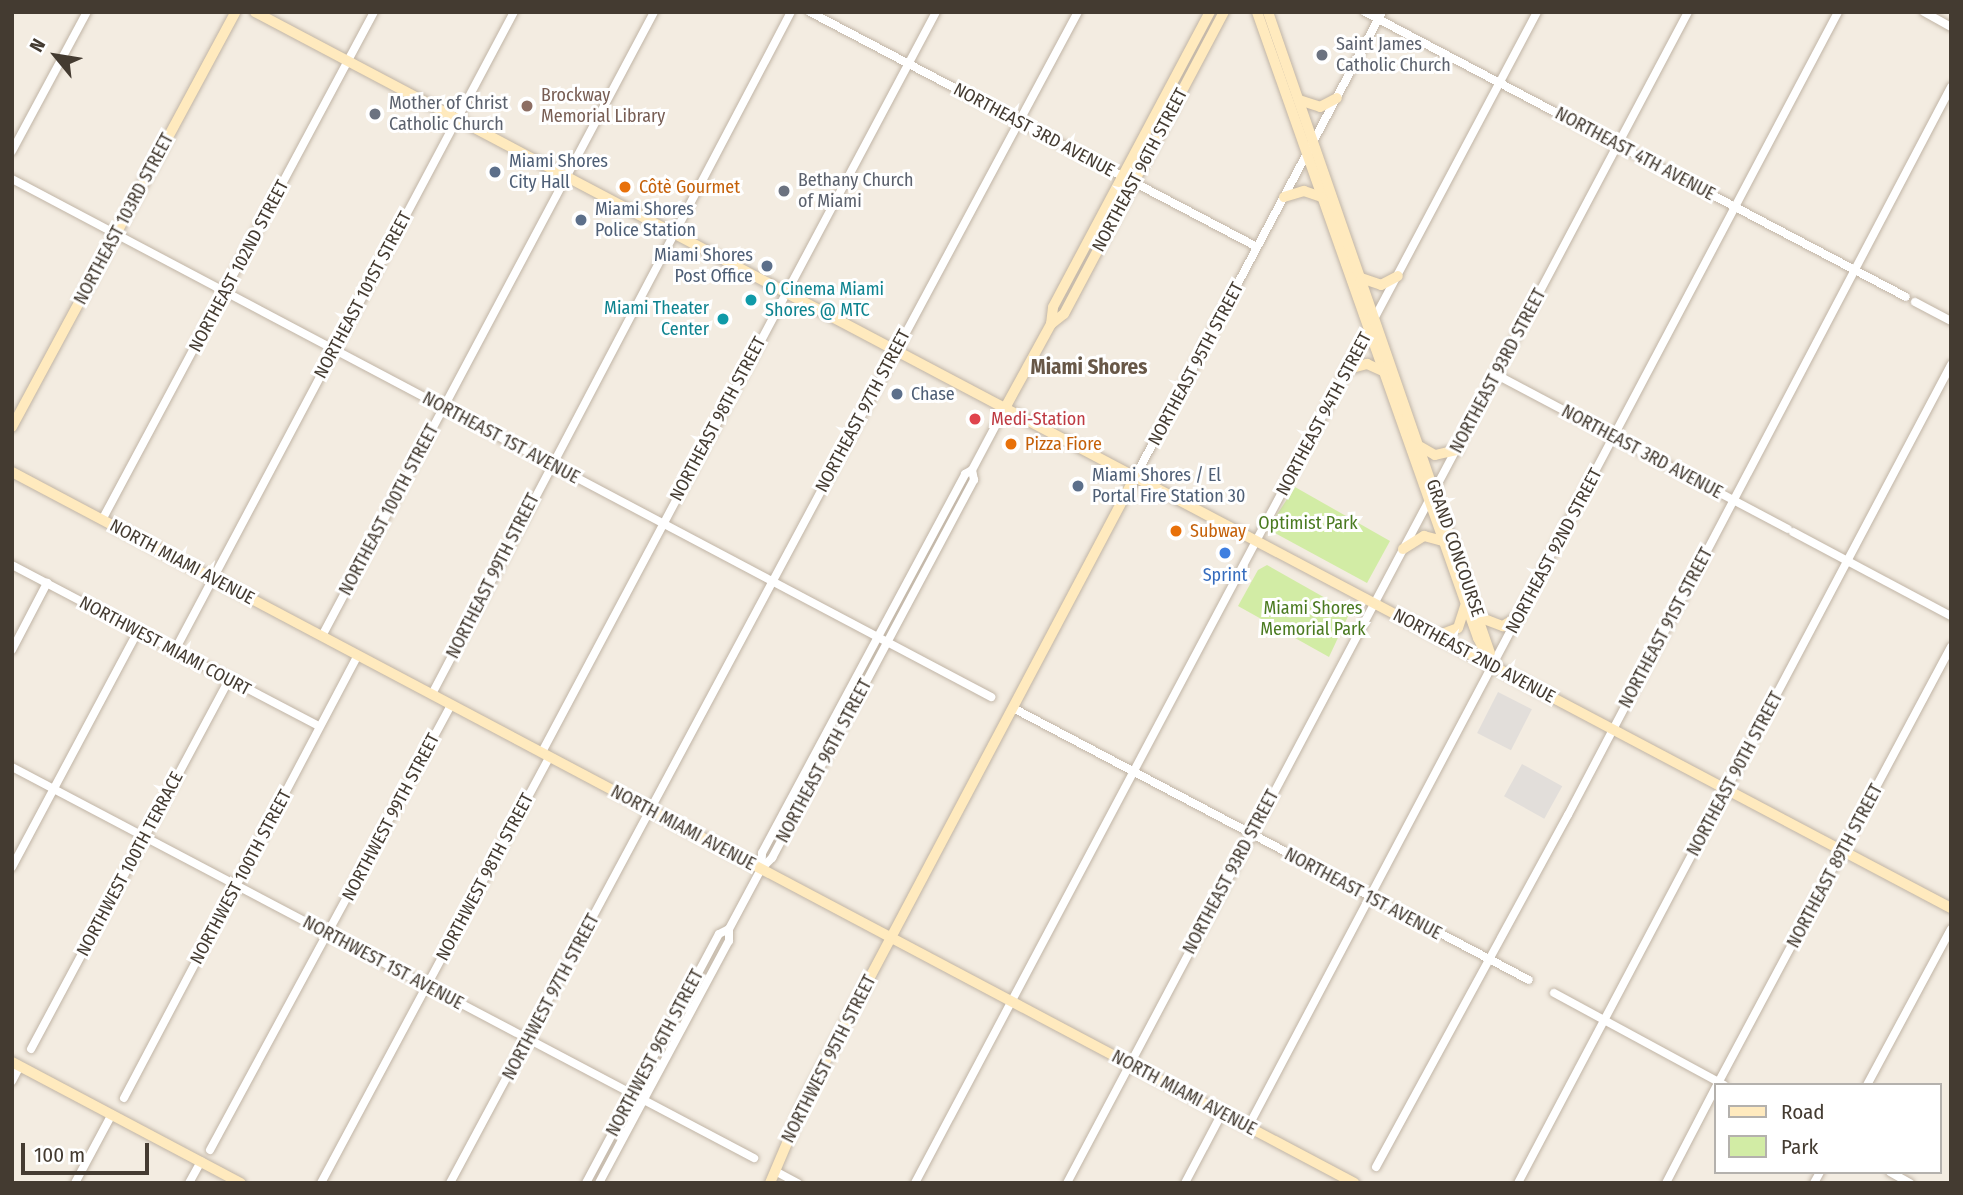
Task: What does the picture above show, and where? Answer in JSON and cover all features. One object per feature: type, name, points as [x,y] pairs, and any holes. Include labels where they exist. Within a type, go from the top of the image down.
[{"type":"main road","name":"NORTHEAST 103RD STREET","points":[[12,427],[235,12]]},
{"type":"main road","name":"NORTHEAST 2ND AVENUE","points":[[254,12],[1951,908]]},
{"type":"main road","name":"NORTHEAST 96TH STREET","points":[[1005,408],[1051,324],[1053,307],[1210,12]]},
{"type":"main road","name":"NORTHEAST 96TH STREET","points":[[1051,324],[1064,314],[1224,12]]},
{"type":"main road","name":"GRAND CONCOURSE","points":[[1259,13],[1299,100],[1314,141],[1479,617],[1493,666]]},
{"type":"main road","name":"GRAND CONCOURSE","points":[[1259,13],[1465,604],[1493,666]]},
{"type":"main road","points":[[1299,100],[1320,107],[1337,98]]},
{"type":"main road","points":[[1284,197],[1304,191],[1321,197]]},
{"type":"main road","points":[[1362,278],[1381,285],[1398,276]]},
{"type":"main road","points":[[1348,369],[1367,363],[1383,371]]},
{"type":"main road","points":[[1420,446],[1435,455],[1457,450]]},
{"type":"main road","name":"NORTH MIAMI AVENUE","points":[[12,472],[1354,1183]]},
{"type":"main road","name":"NORTHEAST 95TH STREET","points":[[891,937],[1135,477]]},
{"type":"main road","points":[[1403,549],[1424,536],[1443,541]]},
{"type":"main road","points":[[1437,636],[1461,624],[1465,604]]},
{"type":"main road","points":[[1479,617],[1503,625],[1519,616]]},
{"type":"main road","name":"NORTHWEST 95TH STREET","points":[[771,1183],[800,1111],[891,937]]},
{"type":"main road","points":[[16,1064],[241,1183]]},
{"type":"street","points":[[12,151],[87,12]]},
{"type":"street","name":"NORTHEAST 102ND STREET","points":[[102,520],[374,12]]},
{"type":"street","name":"NORTHEAST 101ST STREET","points":[[174,650],[514,12]]},
{"type":"street","name":"NORTHEAST 100TH STREET","points":[[322,636],[654,12]]},
{"type":"street","name":"NORTHEAST 99TH STREET","points":[[432,694],[791,12]]},
{"type":"street","name":"NORTHEAST 3RD AVENUE","points":[[810,12],[1257,247]]},
{"type":"street","name":"NORTHEAST 98TH STREET","points":[[546,755],[663,524],[936,12]]},
{"type":"street","name":"NORTHEAST 97TH STREET","points":[[651,810],[1078,12]]},
{"type":"street","name":"NORTHEAST 4TH AVENUE","points":[[1365,12],[1380,16],[1500,83],[1906,297]]},
{"type":"street","name":"NORTHEAST 94TH STREET","points":[[915,1183],[1537,12]]},
{"type":"street","name":"NORTHEAST 93RD STREET","points":[[1067,1183],[1688,12]]},
{"type":"street","name":"NORTHEAST 92ND STREET","points":[[1248,1127],[1839,12]]},
{"type":"street","points":[[1924,12],[1951,27]]},
{"type":"street","name":"NORTHEAST 95TH STREET","points":[[1135,477],[1380,16]]},
{"type":"street","name":"NORTHEAST 91ST STREET","points":[[1376,1167],[1486,958],[1613,729],[1951,87]]},
{"type":"street","name":"NORTHEAST 1ST AVENUE","points":[[12,178],[991,697]]},
{"type":"street","points":[[1915,302],[1951,321]]},
{"type":"street","name":"NORTHEAST 90TH STREET","points":[[1518,1183],[1951,365]]},
{"type":"street","name":"NORTHEAST 3RD AVENUE","points":[[1497,375],[1951,616]]},
{"type":"street","name":"NORTHEAST 96TH STREET","points":[[761,869],[762,853],[965,474],[972,470],[1005,408]]},
{"type":"street","name":"NORTHEAST 96TH STREET","points":[[761,869],[772,858],[974,481],[972,470]]},
{"type":"street","name":"NORTHWEST MIAMI COURT","points":[[12,565],[318,726]]},
{"type":"street","points":[[12,650],[47,583]]},
{"type":"street","points":[[12,867],[138,631]]},
{"type":"street","name":"NORTHEAST 89TH STREET","points":[[1720,1083],[1951,646]]},
{"type":"street","name":"NORTHWEST 100TH STREET","points":[[124,1098],[318,726],[358,655]]},
{"type":"street","name":"NORTHWEST 100TH TERRACE","points":[[31,1049],[229,679]]},
{"type":"street","name":"NORTHWEST 99TH STREET","points":[[210,1150],[451,705]]},
{"type":"street","name":"NORTHEAST 1ST AVENUE","points":[[1013,708],[1529,980]]},
{"type":"street","name":"NORTHWEST 98TH STREET","points":[[321,1183],[546,755]]},
{"type":"street","name":"NORTHWEST 1ST AVENUE","points":[[12,767],[754,1158]]},
{"type":"street","name":"NORTHWEST 97TH STREET","points":[[450,1183],[651,810]]},
{"type":"street","name":"NORTHWEST 96TH STREET","points":[[599,1183],[729,941],[729,929],[761,869]]},
{"type":"street","name":"NORTHWEST 96TH STREET","points":[[586,1183],[719,934],[729,929]]},
{"type":"street","points":[[1868,1083],[1951,929]]},
{"type":"street","points":[[1554,993],[1715,1083]]},
{"type":"street","points":[[12,1081],[16,1064]]},
{"type":"street","name":"NORTHEAST 89TH STREET","points":[[1666,1183],[1714,1094]]},
{"type":"street","points":[[1185,1183],[1222,1113]]},
{"type":"street","points":[[75,1183],[112,1114]]},
{"type":"street","points":[[189,1183],[201,1161]]},
{"type":"street","points":[[775,1171],[798,1183]]},
{"type":"street","points":[[1894,1174],[1910,1183]]},
{"type":"green space","name":"Optimist Park","points":[[1295,487],[1390,541],[1367,583],[1273,532],[1272,522]]},
{"type":"green space","name":"Miami Shores Memorial Park","points":[[1267,565],[1350,612],[1329,657],[1238,606],[1258,570]]},
{"type":"shaded area","points":[[1498,692],[1532,709],[1511,750],[1477,733]]},
{"type":"shaded area","points":[[1522,764],[1562,786],[1544,819],[1504,796]]},
{"type":"place","name":"Saint James Catholic Church","points":[[1322,55]]},
{"type":"place","name":"Brockway Memorial Library","points":[[527,106]]},
{"type":"place","name":"Mother of Christ Catholic Church","points":[[375,114]]},
{"type":"place","name":"Miami Shores City Hall","points":[[495,172]]},
{"type":"place","name":"Côtè Gourmet","points":[[625,187]]},
{"type":"place","name":"Bethany Church of Miami","points":[[784,191]]},
{"type":"place","name":"Miami Shores Police Station","points":[[581,220]]},
{"type":"place","name":"Miami Shores Post Office","points":[[767,266]]},
{"type":"place","name":"O Cinema Miami Shores @ MTC","points":[[751,300]]},
{"type":"place","name":"Miami Theater Center","points":[[723,319]]},
{"type":"place","name":"Chase","points":[[897,394]]},
{"type":"place","name":"Medi-Station","points":[[975,419]]},
{"type":"place","name":"Pizza Fiore","points":[[1011,444]]},
{"type":"place","name":"Miami Shores / El Portal Fire Station 30","points":[[1078,486]]},
{"type":"place","name":"Subway","points":[[1176,531]]},
{"type":"place","name":"Sprint","points":[[1225,553]]},
{"type":"district","name":"Miami Shores","points":[[1089,367]]}]
